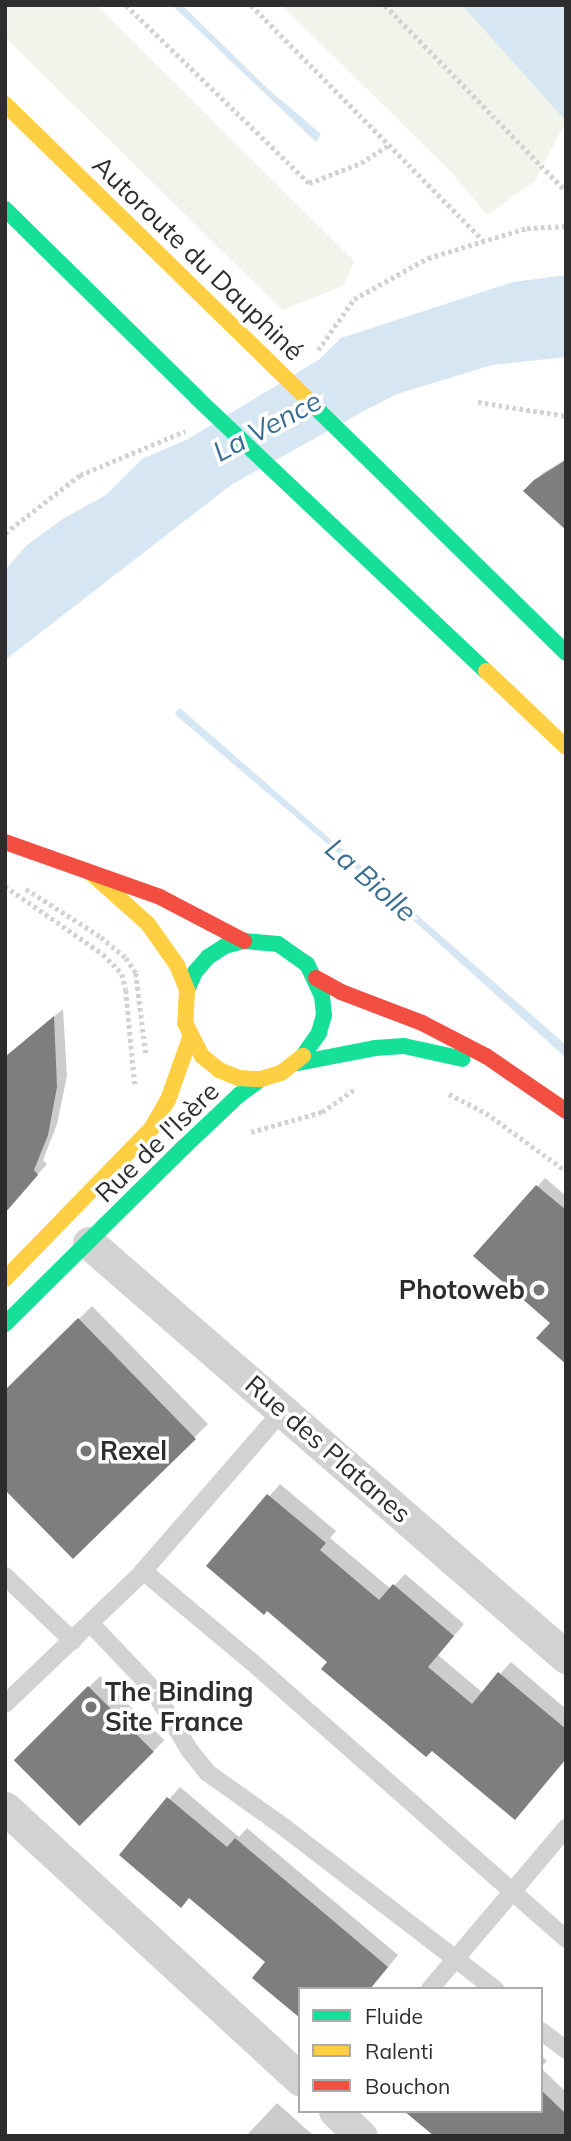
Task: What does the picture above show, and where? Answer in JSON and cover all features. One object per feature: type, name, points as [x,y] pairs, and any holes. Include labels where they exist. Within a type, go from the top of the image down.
[{"type":"main road","name":"Autoroute du Dauphiné","points":[[5,104],[566,653]]},
{"type":"main road","points":[[5,209],[197,398],[566,747]]},
{"type":"main road","points":[[5,842],[160,897],[244,941]]},
{"type":"main road","points":[[91,873],[148,924],[177,965],[187,990]]},
{"type":"main road","points":[[244,941],[278,944],[294,952],[316,978],[323,996],[324,1015],[311,1049],[298,1063],[281,1073],[261,1079],[239,1077],[219,1070],[202,1056],[190,1038],[184,1006],[187,990],[195,972],[208,957],[225,946],[244,941]]},
{"type":"main road","points":[[316,978],[341,992],[422,1023],[486,1056],[566,1111]]},
{"type":"main road","name":"Rue de l'Isère","points":[[5,1279],[151,1129],[168,1100],[190,1038]]},
{"type":"main road","points":[[298,1063],[375,1048],[404,1046],[467,1060],[527,1083]]},
{"type":"main road","name":"Rue de l'Isère","points":[[5,1324],[239,1095],[261,1079]]},
{"type":"main road","name":"Rue de l'Isère","points":[[65,1219],[89,1243]]},
{"type":"street","name":"Rue des Platanes","points":[[89,1243],[566,1657]]},
{"type":"street","points":[[5,1808],[298,2077]]},
{"type":"street","points":[[337,2113],[361,2136]]},
{"type":"lane","points":[[5,1247],[46,1285]]},
{"type":"lane","points":[[5,1704],[92,1624],[143,1571],[283,1410]]},
{"type":"lane","points":[[143,1571],[566,1938]]},
{"type":"lane","points":[[9,1588],[72,1642]]},
{"type":"lane","points":[[92,1624],[152,1688],[190,1751],[208,1773],[492,1987]]},
{"type":"lane","points":[[432,1987],[566,1828]]},
{"type":"lane","points":[[543,2033],[566,2050]]},
{"type":"path","points":[[126,5],[309,183],[361,163],[390,145]]},
{"type":"path","points":[[251,5],[484,241]]},
{"type":"path","points":[[385,5],[566,191]]},
{"type":"path","points":[[318,350],[354,299],[428,258],[527,228],[566,226]]},
{"type":"path","points":[[478,402],[566,416]]},
{"type":"path","points":[[5,533],[80,475],[185,430]]},
{"type":"path","points":[[5,886],[103,954],[122,974],[127,990],[136,1093]]},
{"type":"path","points":[[22,886],[100,937],[126,958],[136,973],[145,1064]]},
{"type":"path","points":[[242,1134],[322,1112],[353,1089],[362,1088]]},
{"type":"path","points":[[443,1091],[486,1112],[566,1171]]},
{"type":"shaded area","points":[[5,5],[96,5],[354,261],[343,286],[282,310],[5,37]]},
{"type":"shaded area","points":[[282,5],[566,5],[566,121],[535,181],[487,215],[453,174]]},
{"type":"water","points":[[172,5],[182,5],[267,88],[321,134],[316,142]]},
{"type":"water","points":[[462,5],[566,5],[566,121]]},
{"type":"water","name":"La Vence","points":[[566,275],[566,357],[492,365],[397,394],[362,412],[231,485],[5,660],[5,570],[27,545],[64,518],[106,495],[142,459],[188,439],[320,359],[341,338],[513,282]]},
{"type":"water","name":"La Biolle","points":[[180,708],[566,1045],[566,1058],[351,864],[178,717],[175,713]]},
{"type":"building","points":[[566,460],[566,530],[523,491],[534,480]]},
{"type":"building","points":[[54,1016],[57,1087],[48,1135],[34,1170],[38,1175],[5,1213],[5,1057]]},
{"type":"building","name":"Photoweb","points":[[536,1185],[566,1210],[566,1364],[536,1338],[550,1323],[473,1256]]},
{"type":"building","points":[[78,1318],[196,1439],[73,1559],[5,1490],[5,1390]]},
{"type":"building","points":[[267,1494],[326,1543],[320,1550],[379,1600],[393,1584],[454,1636],[428,1667],[472,1704],[498,1672],[566,1729],[566,1759],[515,1820],[432,1751],[426,1757],[321,1669],[327,1662],[267,1611],[264,1615],[206,1566]]},
{"type":"building","points":[[88,1686],[154,1752],[80,1826],[14,1760]]},
{"type":"building","points":[[167,1797],[227,1847],[235,1838],[388,1967],[372,1987],[298,1987],[298,2016],[252,1978],[265,1962],[189,1898],[181,1908],[119,1855]]},
{"type":"building","points":[[543,2092],[566,2114],[566,2136],[434,2136],[406,2113],[543,2113]]},
{"type":"traffic: fast","points":[[5,209],[197,398],[486,671]]},
{"type":"traffic: fast","points":[[313,405],[566,653]]},
{"type":"traffic: fast","points":[[187,990],[195,972],[208,957],[225,946],[244,941],[278,944],[307,964],[322,996],[324,1015],[319,1033],[303,1056]]},
{"type":"traffic: fast","points":[[298,1063],[375,1048],[404,1046],[463,1059]]},
{"type":"traffic: fast","points":[[5,1324],[184,1147],[239,1095],[261,1079]]},
{"type":"traffic: slow","points":[[5,104],[313,405]]},
{"type":"traffic: slow","points":[[486,671],[566,747]]},
{"type":"traffic: slow","points":[[91,873],[148,924],[177,965],[187,990],[185,1023],[202,1056],[219,1070],[239,1078],[261,1079],[281,1073],[303,1056]]},
{"type":"traffic: slow","points":[[5,1279],[151,1129],[168,1100],[190,1038]]},
{"type":"traffic: jam","points":[[5,842],[160,897],[244,941]]},
{"type":"traffic: jam","points":[[316,978],[341,992],[422,1023],[486,1056],[566,1111]]},
{"type":"place","name":"Photoweb","points":[[539,1290]]},
{"type":"place","name":"Rexel","points":[[86,1451]]},
{"type":"place","name":"The Binding Site France","points":[[91,1707]]}]
